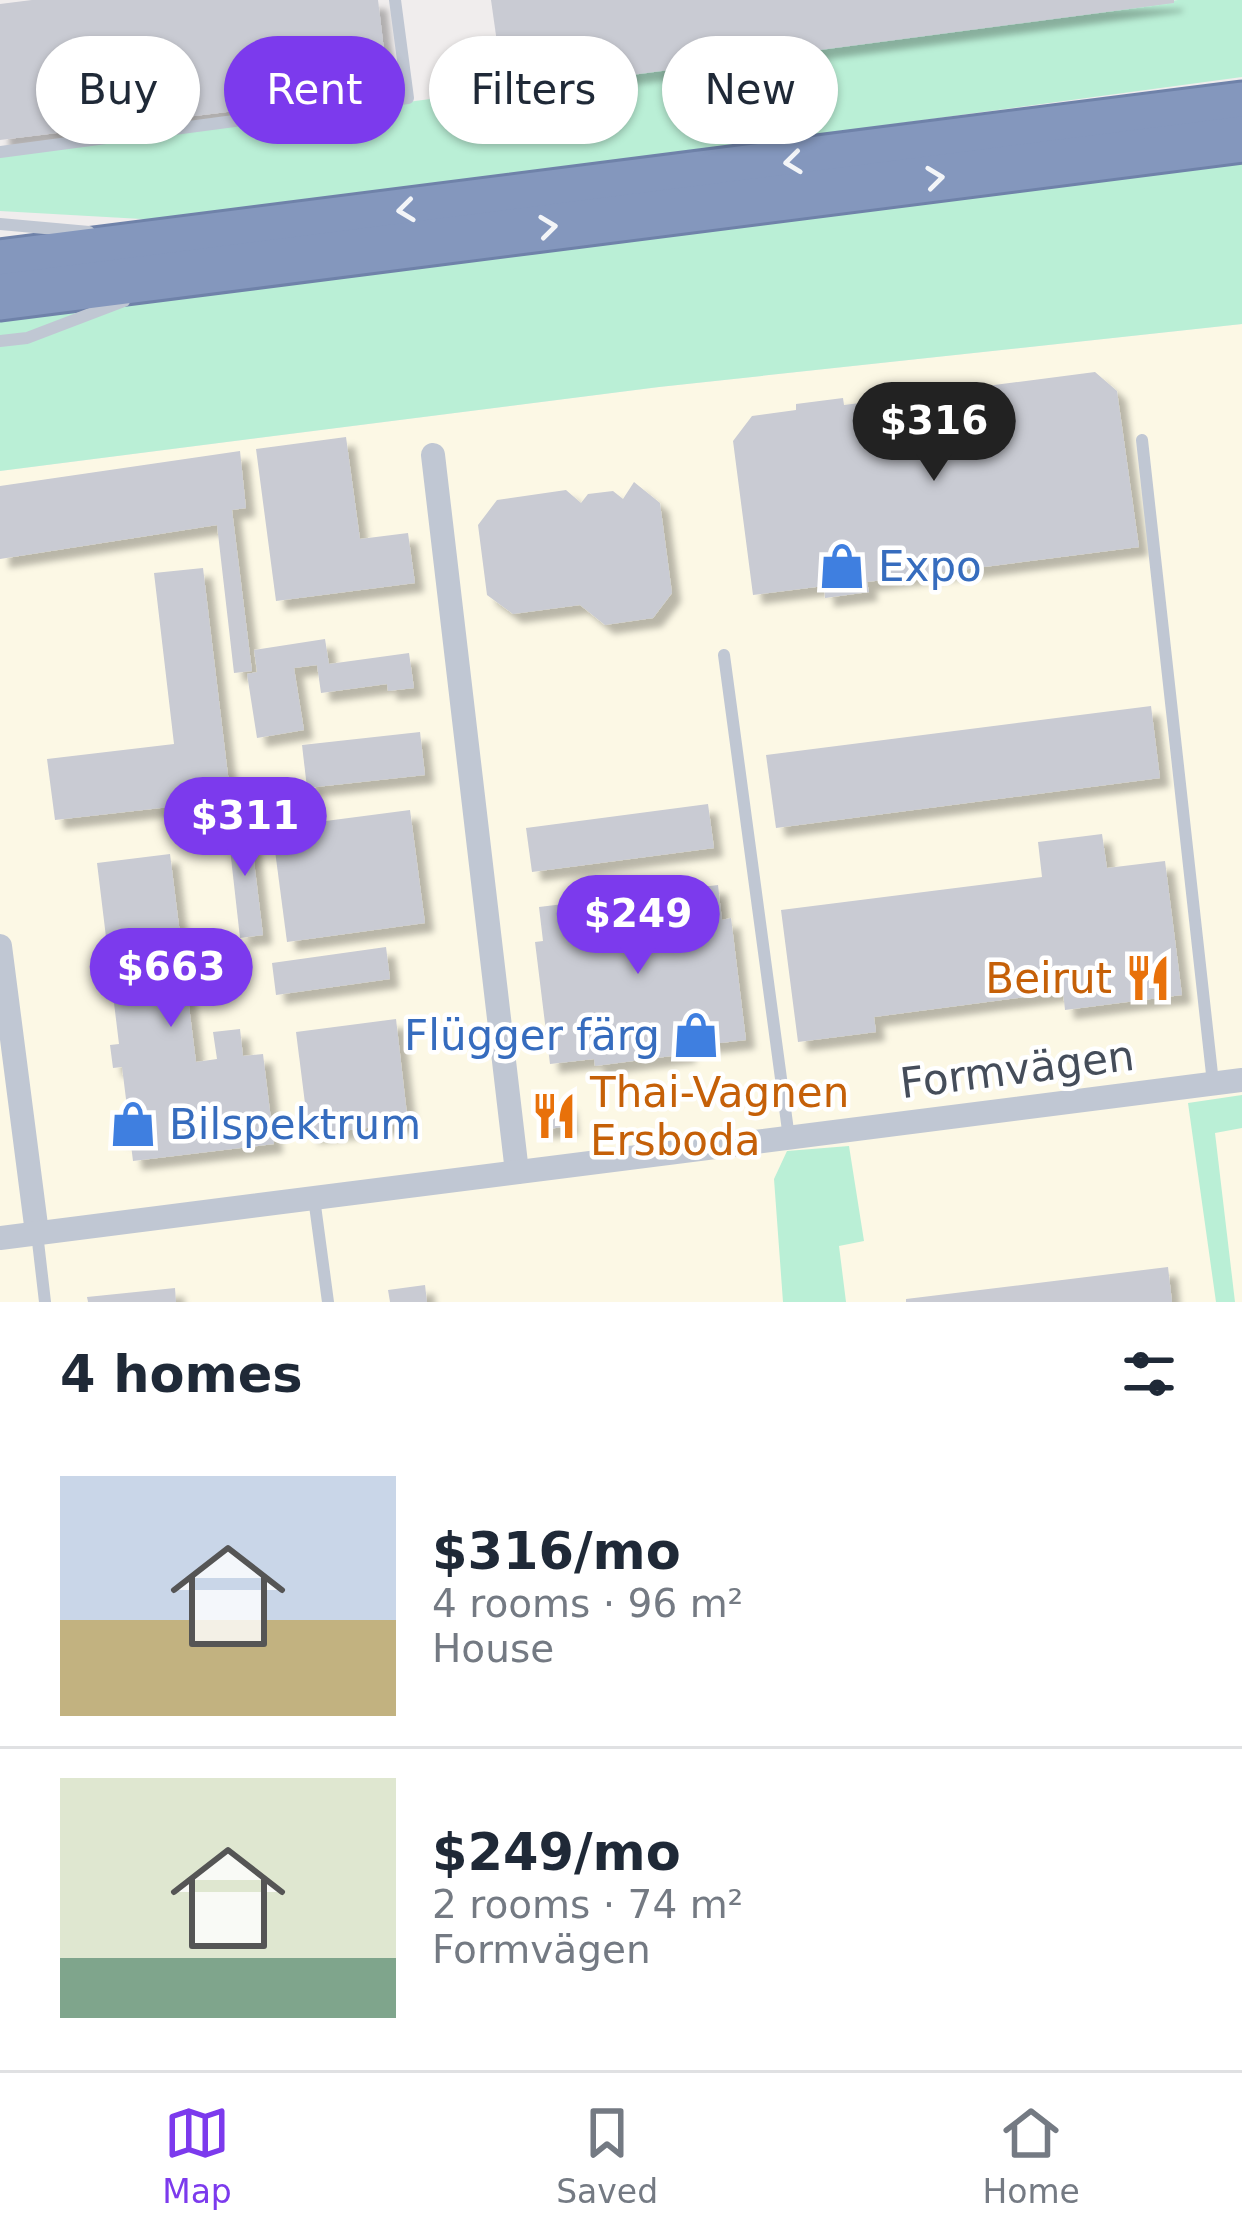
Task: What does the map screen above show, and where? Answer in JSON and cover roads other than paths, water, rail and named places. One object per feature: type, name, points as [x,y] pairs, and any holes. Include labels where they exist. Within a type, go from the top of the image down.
[{"type":"highway","points":[[0,262],[1242,105]]},
{"type":"highway","points":[[0,297],[1242,139]]},
{"type":"street","points":[[433,455],[517,1172]]},
{"type":"street","points":[[0,946],[37,1233]]},
{"type":"street","name":"Formvägen","points":[[0,1238],[1242,1080]]},
{"type":"lane","points":[[0,152],[408,98],[395,0]]},
{"type":"lane","points":[[0,224],[174,240]]},
{"type":"lane","points":[[0,341],[27,338],[224,268]]},
{"type":"lane","points":[[1142,440],[1214,1084]]},
{"type":"lane","points":[[724,655],[789,1138]]},
{"type":"lane","points":[[314,1198],[328,1302]]},
{"type":"lane","points":[[37,1233],[45,1302]]},
{"type":"place","name":"Expo","points":[[842,566]]},
{"type":"place","name":"Beirut","points":[[1148,978]]},
{"type":"place","name":"Flügger färg","points":[[696,1035]]},
{"type":"place","name":"Thai-Vagnen Ersboda","points":[[554,1116]]},
{"type":"place","name":"Bilspektrum","points":[[133,1124]]}]
